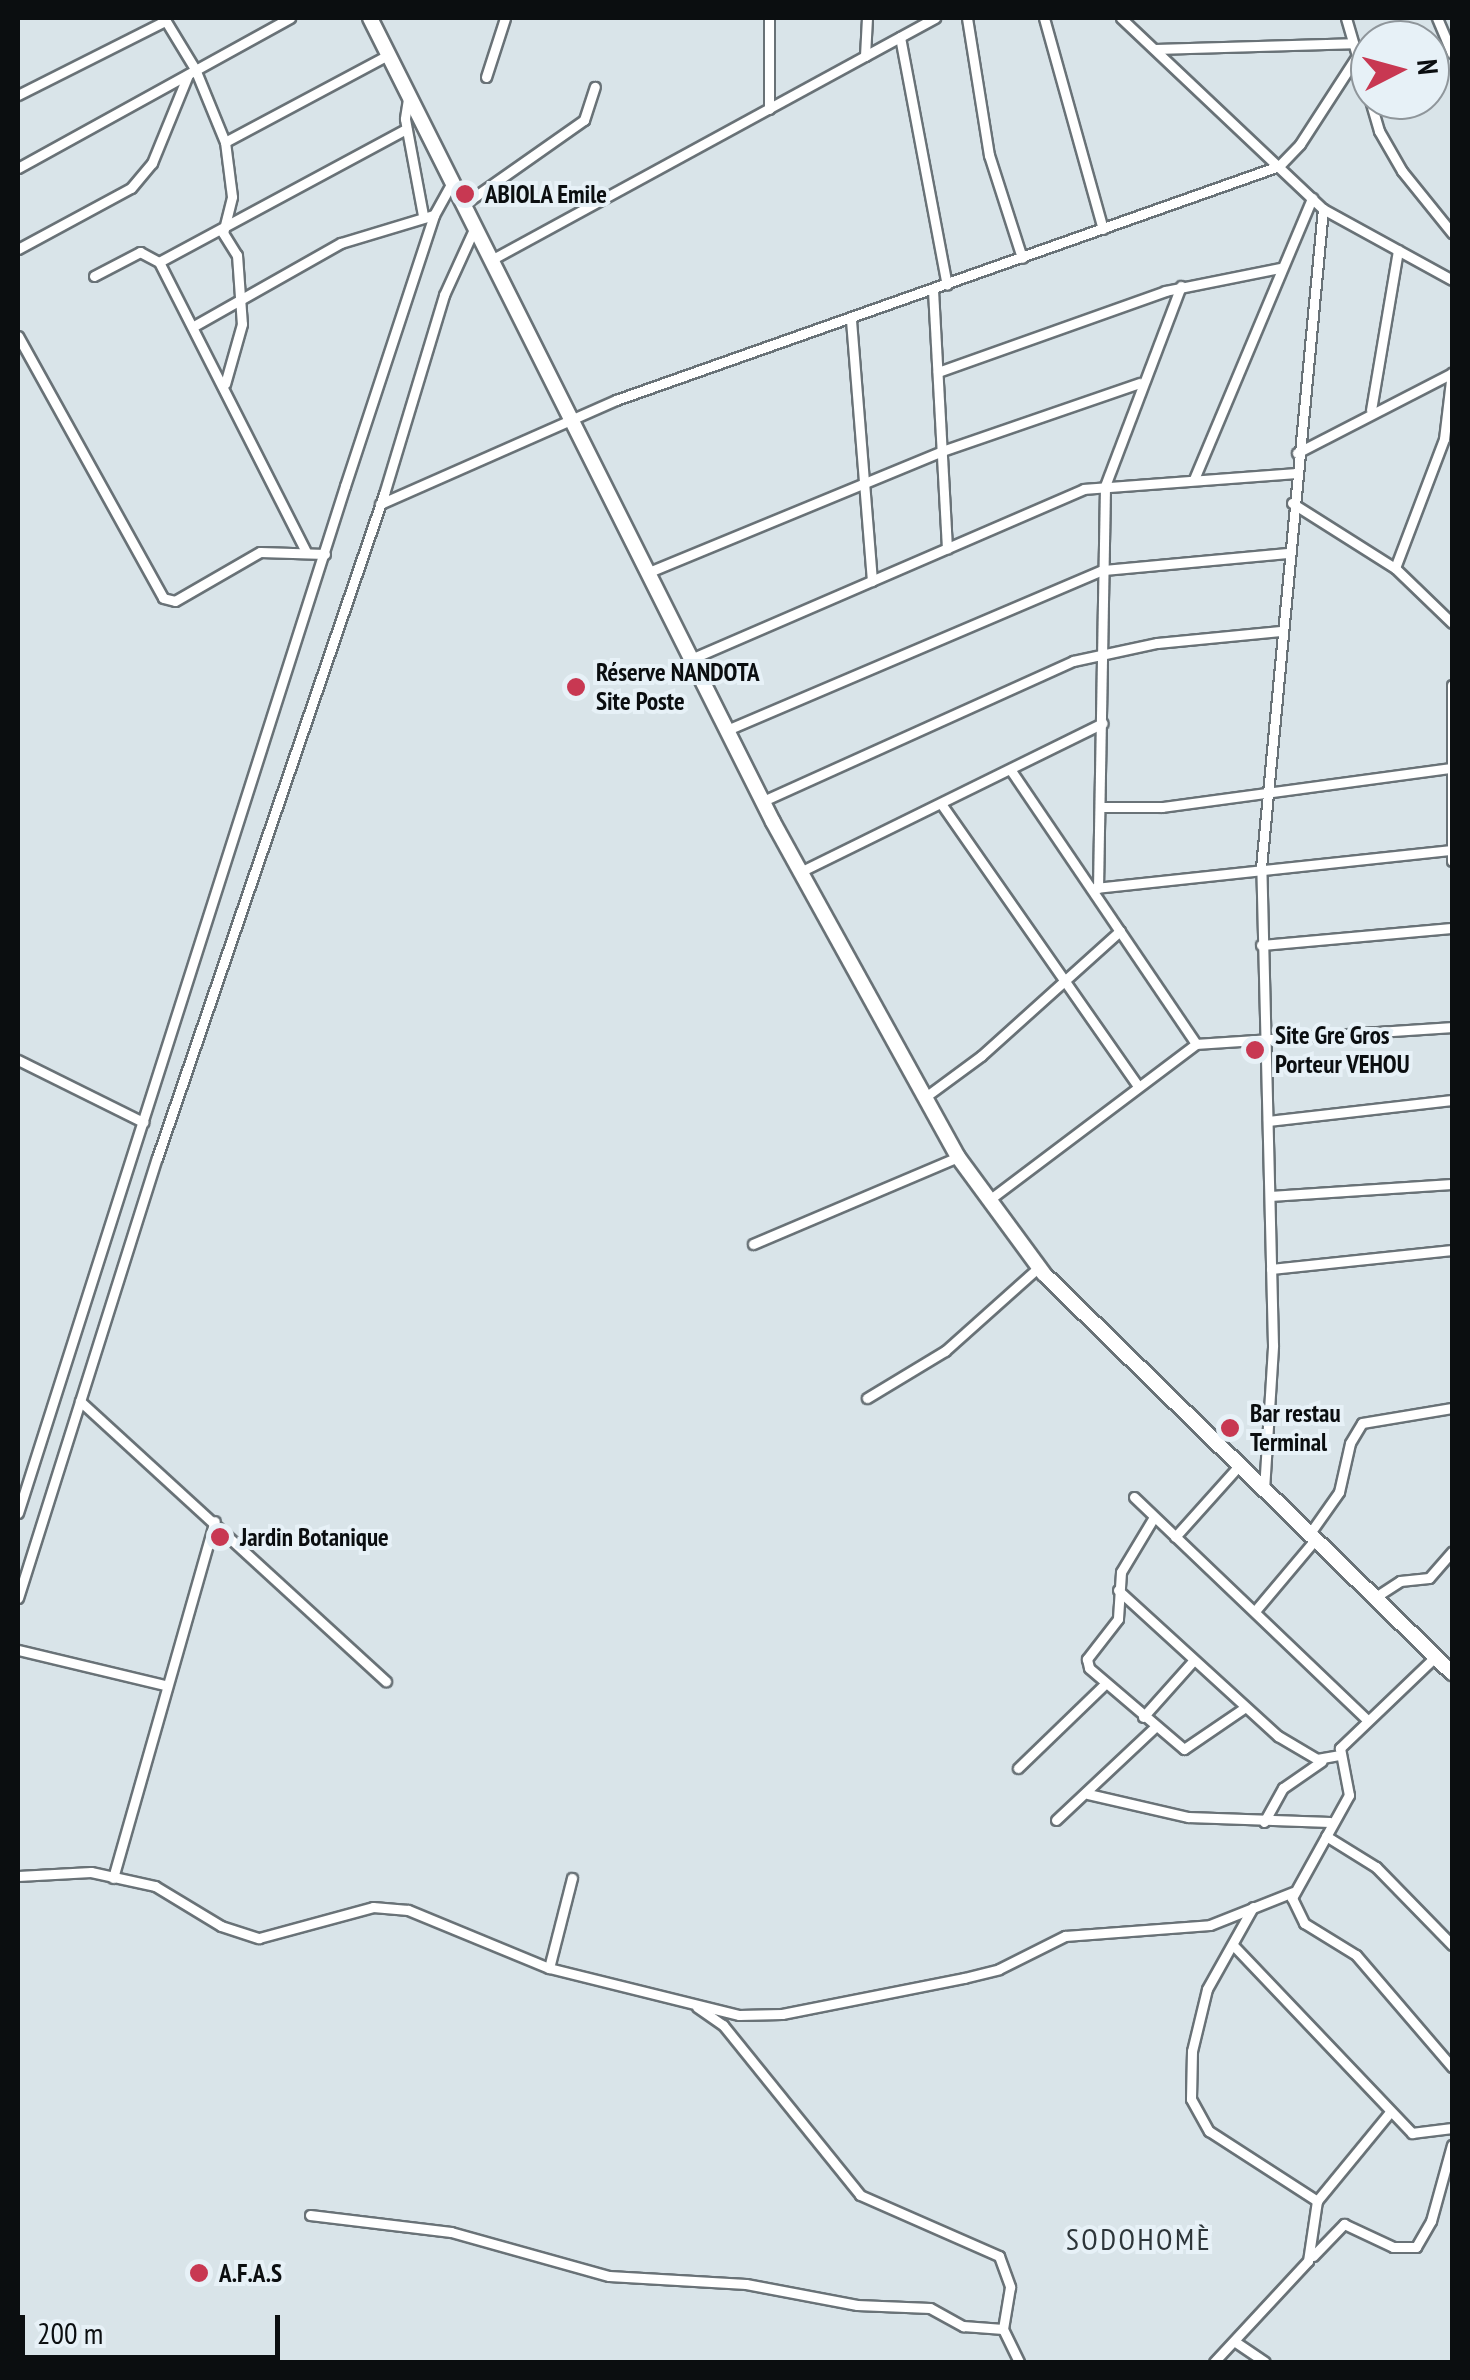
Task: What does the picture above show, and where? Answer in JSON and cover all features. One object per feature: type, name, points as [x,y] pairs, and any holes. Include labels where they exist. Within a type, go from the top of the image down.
[{"type":"main road","points":[[370,18],[763,801],[922,1099],[958,1157],[1039,1267],[1237,1468],[1452,1673]]},
{"type":"street","points":[[262,18],[268,29]]},
{"type":"street","points":[[18,168],[290,18]]},
{"type":"street","points":[[486,76],[504,18]]},
{"type":"street","points":[[768,110],[770,18]]},
{"type":"street","points":[[865,56],[867,18]]},
{"type":"street","points":[[491,260],[936,18]]},
{"type":"street","points":[[967,18],[990,155],[1022,258]]},
{"type":"street","points":[[1044,18],[1103,229]]},
{"type":"street","points":[[1121,18],[1323,210],[1452,280]]},
{"type":"street","points":[[1437,18],[1452,53]]},
{"type":"street","points":[[18,94],[164,19],[225,142],[232,196],[223,233],[237,255],[242,334],[225,384]]},
{"type":"street","points":[[900,37],[947,285]]},
{"type":"street","points":[[1155,49],[1350,44]]},
{"type":"street","points":[[225,142],[388,55]]},
{"type":"street","points":[[380,504],[570,421],[1278,166],[1300,144],[1350,66]]},
{"type":"street","points":[[18,249],[131,188],[152,163],[192,72]]},
{"type":"street","points":[[463,205],[588,116],[595,87]]},
{"type":"street","points":[[408,99],[406,129],[428,215]]},
{"type":"street","points":[[1377,120],[1386,144],[1452,233]]},
{"type":"street","points":[[160,262],[225,223],[406,129]]},
{"type":"street","points":[[18,1513],[325,554],[428,215],[452,182]]},
{"type":"street","points":[[1194,479],[1312,198]]},
{"type":"street","points":[[1264,1492],[1272,1413],[1270,1196],[1262,1036],[1262,868],[1294,473],[1323,210]]},
{"type":"street","points":[[194,326],[341,243],[428,215]]},
{"type":"street","points":[[18,1598],[80,1401],[380,504],[444,294],[475,227]]},
{"type":"street","points":[[1371,410],[1398,250]]},
{"type":"street","points":[[94,276],[140,252],[160,262],[225,384],[306,552]]},
{"type":"street","points":[[938,372],[1181,286],[1280,268]]},
{"type":"street","points":[[1095,888],[1102,808],[1105,486],[1140,383],[1181,286]]},
{"type":"street","points":[[932,290],[946,549]]},
{"type":"street","points":[[850,320],[860,485],[872,581]]},
{"type":"street","points":[[18,336],[163,598],[175,602],[260,552],[325,554]]},
{"type":"street","points":[[1297,453],[1371,410],[1452,373]]},
{"type":"street","points":[[1395,568],[1444,440],[1452,373]]},
{"type":"street","points":[[649,572],[942,451],[1140,383]]},
{"type":"street","points":[[691,659],[946,549],[1105,486],[1294,473]]},
{"type":"street","points":[[1292,504],[1395,568],[1452,622]]},
{"type":"street","points":[[727,730],[1103,570],[1288,553]]},
{"type":"street","points":[[763,801],[1102,652],[1280,632]]},
{"type":"street","points":[[1452,685],[1452,861]]},
{"type":"street","points":[[802,872],[1012,772],[1103,723]]},
{"type":"street","points":[[1102,808],[1162,806],[1269,788],[1451,768]]},
{"type":"street","points":[[1012,772],[1095,888],[1196,1044]]},
{"type":"street","points":[[942,804],[1138,1086]]},
{"type":"street","points":[[1095,888],[1452,850]]},
{"type":"street","points":[[1261,945],[1452,928]]},
{"type":"street","points":[[922,1099],[1066,983],[1120,932]]},
{"type":"street","points":[[988,1200],[1196,1044],[1262,1036],[1452,1026]]},
{"type":"street","points":[[18,1060],[143,1122]]},
{"type":"street","points":[[1268,1121],[1452,1100]]},
{"type":"street","points":[[753,1244],[958,1157]]},
{"type":"street","points":[[1270,1196],[1452,1184]]},
{"type":"street","points":[[1271,1269],[1452,1250]]},
{"type":"street","points":[[867,1398],[945,1351],[1039,1267]]},
{"type":"street","points":[[80,1401],[386,1680]]},
{"type":"street","points":[[1256,1611],[1311,1538],[1339,1492],[1350,1442],[1362,1424],[1452,1408]]},
{"type":"street","points":[[1174,1536],[1237,1468]]},
{"type":"street","points":[[1134,1497],[1367,1720]]},
{"type":"street","points":[[1154,1517],[1118,1590],[1115,1627],[1088,1659],[1105,1684],[1184,1750],[1244,1708]]},
{"type":"street","points":[[112,1878],[215,1522]]},
{"type":"street","points":[[1374,1598],[1400,1581],[1430,1578],[1452,1552]]},
{"type":"street","points":[[1118,1590],[1244,1708],[1322,1760]]},
{"type":"street","points":[[18,1650],[165,1685]]},
{"type":"street","points":[[1264,1822],[1284,1788],[1322,1760],[1339,1754],[1367,1720],[1436,1657]]},
{"type":"street","points":[[1143,1717],[1193,1662]]},
{"type":"street","points":[[1018,1768],[1105,1684]]},
{"type":"street","points":[[1056,1820],[1154,1728]]},
{"type":"street","points":[[18,1876],[84,1872],[166,1890],[207,1919],[251,1937],[384,1907],[408,1910],[549,1968],[739,2014],[782,2014],[999,1969],[1065,1936],[1210,1925],[1293,1892],[1350,1790],[1339,1754]]},
{"type":"street","points":[[1088,1794],[1188,1817],[1330,1822]]},
{"type":"street","points":[[1326,1836],[1376,1868],[1452,1945]]},
{"type":"street","points":[[549,1968],[572,1878]]},
{"type":"street","points":[[1293,1892],[1304,1924],[1346,1945],[1452,2067]]},
{"type":"street","points":[[1253,1908],[1214,1974],[1198,2021],[1194,2114],[1209,2131],[1317,2201]]},
{"type":"street","points":[[1233,1945],[1390,2112],[1419,2136],[1452,2128]]},
{"type":"street","points":[[687,2001],[724,2024],[860,2195],[999,2256],[1010,2287],[1003,2329],[1019,2362]]},
{"type":"street","points":[[1308,2261],[1317,2201],[1390,2112]]},
{"type":"street","points":[[1214,2362],[1344,2224],[1393,2246],[1416,2247],[1431,2221],[1452,2146]]},
{"type":"street","points":[[310,2215],[450,2232],[609,2276],[746,2284],[858,2305],[930,2308],[963,2326],[1003,2329]]},
{"type":"street","points":[[1234,2341],[1265,2362]]},
{"type":"place","name":"ABIOLA Emile","points":[[465,194]]},
{"type":"place","name":"Réserve NANDOTA Site Poste","points":[[576,687]]},
{"type":"place","name":"Site Gre Gros Porteur VEHOU","points":[[1255,1050]]},
{"type":"place","name":"Bar restau Terminal","points":[[1230,1428]]},
{"type":"place","name":"Jardin Botanique","points":[[220,1537]]},
{"type":"place","name":"A.F.A.S","points":[[199,2273]]},
{"type":"district","name":"SODOHOMÈ","points":[[1139,2239]]}]
